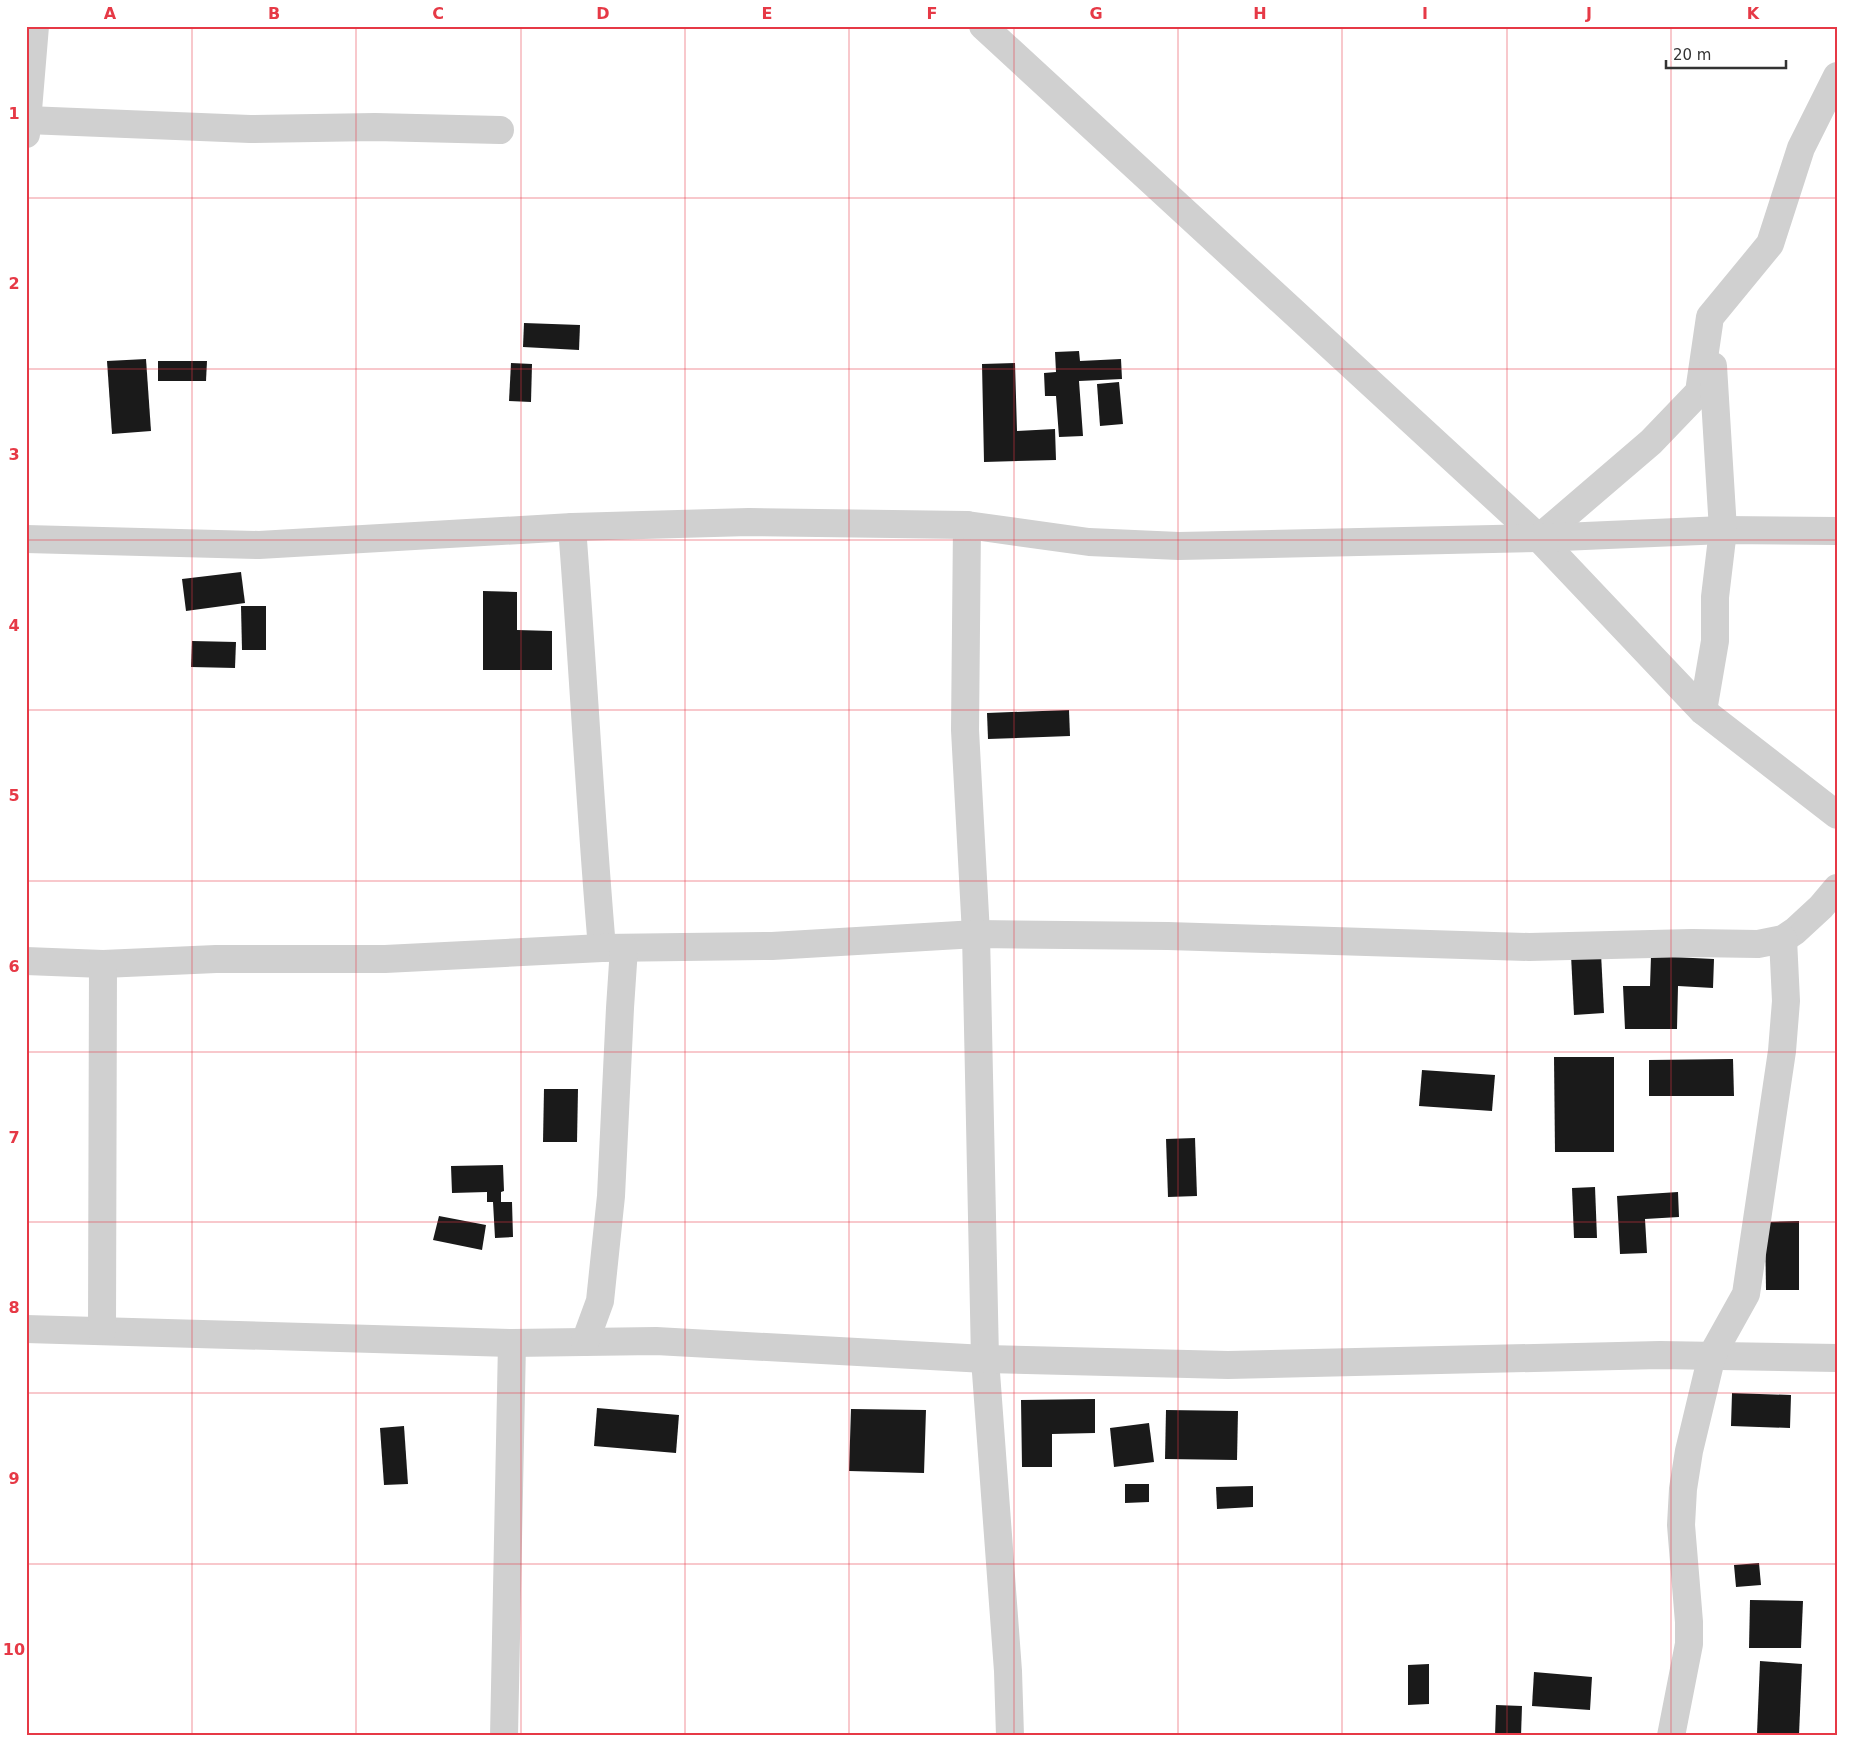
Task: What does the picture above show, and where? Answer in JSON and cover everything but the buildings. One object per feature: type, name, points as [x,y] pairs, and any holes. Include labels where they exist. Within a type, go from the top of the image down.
[{"type":"street","points":[[35,26],[27,127],[250,129],[375,127],[500,130]]},
{"type":"street","points":[[983,26],[1539,538],[1703,711],[1837,815]]},
{"type":"street","points":[[1539,538],[1650,442],[1699,392],[1710,317],[1770,244],[1802,148],[1837,76]]},
{"type":"street","points":[[1703,711],[1715,642],[1715,597],[1723,530],[1710,317]]},
{"type":"street","points":[[26,539],[259,544],[572,527],[749,522],[967,526],[1090,542],[1179,546],[1539,538],[1723,530],[1837,531]]},
{"type":"street","points":[[967,526],[965,730],[976,934],[985,1359],[1007,1662],[1010,1736]]},
{"type":"street","points":[[572,527],[584,682],[591,818],[613,948],[619,1016],[612,1196],[600,1301],[585,1342]]},
{"type":"street","points":[[26,961],[103,964],[216,959],[385,959],[613,948],[772,946],[976,934],[1168,936],[1529,947],[1692,943],[1758,944],[1783,939],[1795,931],[1837,888]]},
{"type":"street","points":[[1671,1736],[1689,1644],[1681,1525],[1683,1488],[1689,1450],[1712,1355],[1746,1294],[1782,1051],[1786,1002],[1783,939]]},
{"type":"street","points":[[102,1331],[103,964]]},
{"type":"street","points":[[26,1329],[512,1343],[656,1341],[985,1359],[1228,1365],[1712,1355],[1837,1358]]},
{"type":"street","points":[[504,1736],[512,1343]]}]
